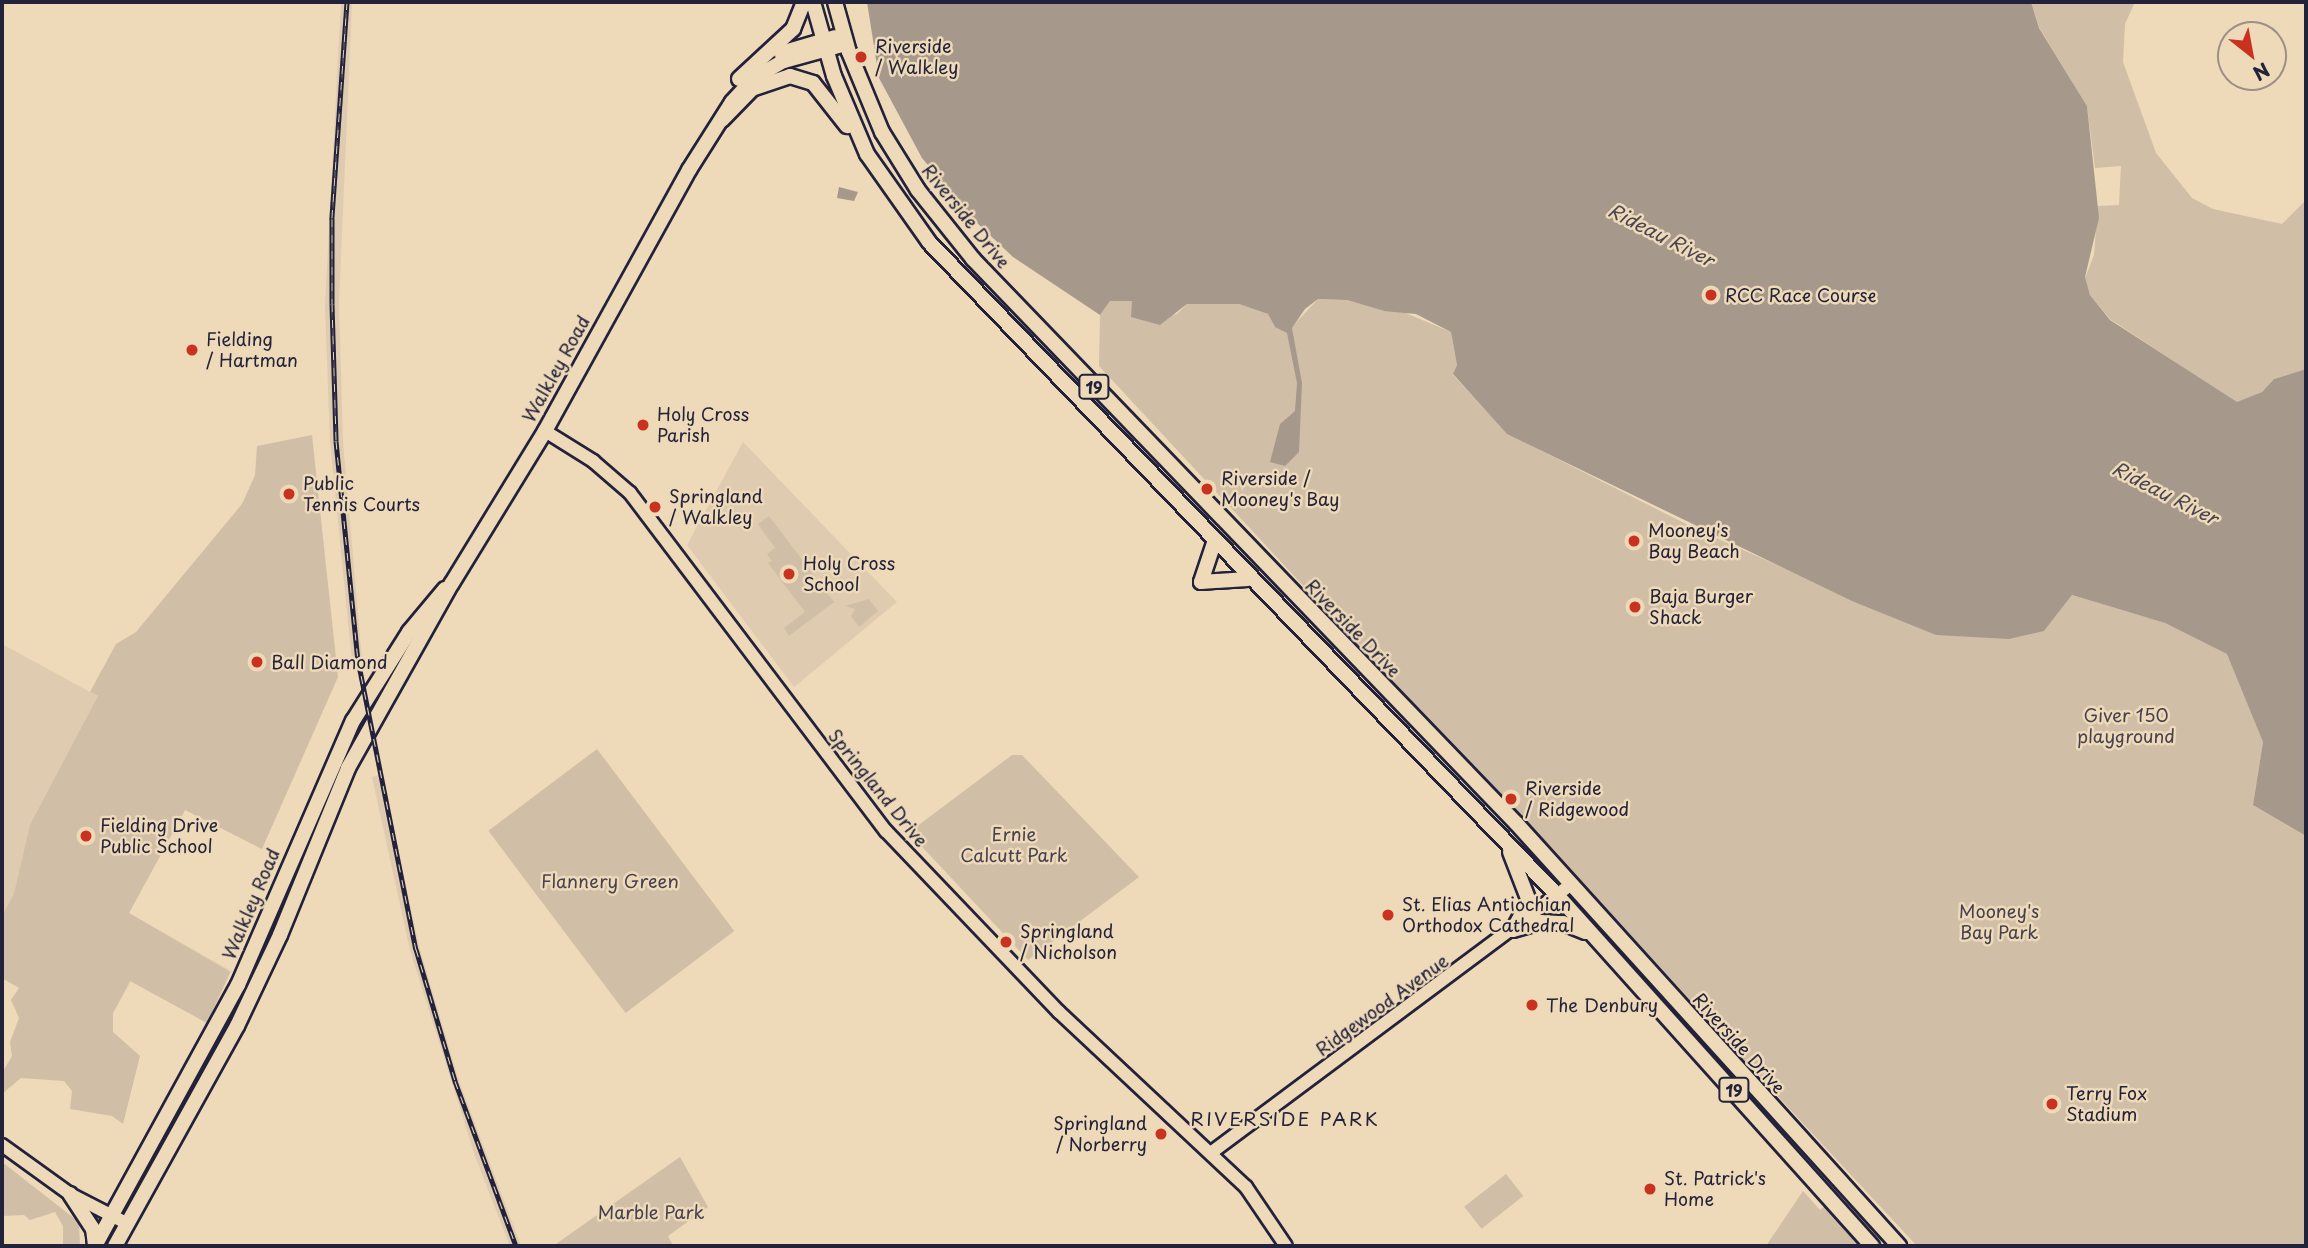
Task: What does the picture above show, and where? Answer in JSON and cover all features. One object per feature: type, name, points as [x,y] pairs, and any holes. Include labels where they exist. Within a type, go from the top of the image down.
[{"type":"main road","points":[[739,79],[793,29],[804,2]]},
{"type":"main road","name":"Riverside Drive","points":[[813,2],[824,46],[867,153],[937,252],[1248,579],[1557,895],[1872,1246]]},
{"type":"main road","name":"Riverside Drive","points":[[835,2],[845,39],[890,145],[918,190],[973,260],[1570,884],[1899,1246]]},
{"type":"main road","name":"Walkley Road","points":[[115,1246],[237,1026],[280,935],[348,768],[452,583],[545,431],[689,170],[740,92],[761,73],[845,39]]},
{"type":"main road","name":"Walkley Road","points":[[689,170],[699,142],[739,79],[774,55],[824,46]]},
{"type":"main road","points":[[722,120],[757,87],[771,79],[795,76],[825,94],[867,153]]},
{"type":"main road","points":[[1214,543],[1201,582],[1248,579]]},
{"type":"main road","name":"Walkley Road","points":[[94,1246],[238,985],[353,721],[415,623],[452,583]]},
{"type":"main road","points":[[1505,842],[1528,892],[1526,910],[1513,930]]},
{"type":"main road","points":[[1513,930],[1541,922],[1563,923],[1593,936]]},
{"type":"main road","points":[[70,1194],[93,1229],[94,1246]]},
{"type":"street","name":"Springland Drive","points":[[545,431],[593,461],[630,494],[886,831],[1059,1012],[1144,1096],[1212,1153],[1246,1187],[1286,1246]]},
{"type":"street","name":"Ridgewood Avenue","points":[[1212,1153],[1513,930],[1570,884]]},
{"type":"street","points":[[2,1145],[70,1194],[128,1224]]},
{"type":"shaded area","points":[[341,2],[352,2],[339,303],[343,441],[362,660],[352,661],[330,442],[325,305]]},
{"type":"shaded area","name":"Holy Cross School","points":[[743,442],[897,602],[794,687],[687,545]]},
{"type":"shaded area","name":"Fielding Drive Public School","points":[[2,644],[213,759],[129,913],[231,971],[207,1023],[131,981],[102,1033],[2,978]]},
{"type":"shaded area","points":[[382,774],[419,946],[458,1078],[521,1246],[510,1246],[476,1159],[410,950],[372,777]]},
{"type":"green space","points":[[2031,2],[2135,2],[2125,24],[2123,62],[2156,153],[2192,198],[2213,209],[2282,224],[2306,200],[2306,369],[2274,379],[2262,392],[2237,403],[2110,319],[2090,295],[2085,278],[2094,255],[2098,206],[2119,205],[2121,166],[2095,168],[2087,106],[2039,27]]},
{"type":"green space","name":"Mooney's Bay Park","points":[[1318,299],[1347,300],[1384,311],[1396,309],[1451,332],[1457,365],[1453,375],[1508,434],[1698,530],[1936,635],[2044,631],[2072,595],[2165,623],[2228,654],[2263,742],[2253,805],[2306,836],[2306,1246],[1917,1246],[1099,366],[1100,315],[1110,301],[1132,301],[1150,319],[1177,314],[1187,304],[1239,304],[1268,314],[1275,327],[1292,327]]},
{"type":"green space","points":[[312,435],[338,677],[262,849],[185,810],[129,913],[230,972],[207,1023],[130,981],[113,1013],[113,1032],[140,1056],[123,1124],[112,1116],[70,1109],[72,1091],[64,1081],[21,1078],[3,1093],[2,1124],[2,1073],[12,1056],[10,1042],[19,1018],[11,1000],[19,988],[2,978],[2,916],[14,894],[30,825],[98,696],[90,692],[116,644],[136,632],[242,504],[255,475],[257,446]]},
{"type":"green space","points":[[769,516],[834,602],[789,636],[784,628],[805,612],[768,563],[772,561],[767,554],[775,548],[758,524]]},
{"type":"green space","points":[[869,599],[878,611],[859,627],[851,616],[855,609],[845,606]]},
{"type":"green space","name":"Flannery Green","points":[[597,749],[734,931],[626,1013],[488,831]]},
{"type":"green space","name":"Ernie Calcutt Park","points":[[1012,755],[1022,755],[1139,877],[1028,960],[912,836],[916,827]]},
{"type":"green space","name":"Marble Park","points":[[680,1157],[708,1207],[668,1236],[673,1246],[553,1246]]},
{"type":"green space","points":[[2,1162],[79,1222],[80,1246],[63,1246],[63,1226],[55,1212],[30,1220],[24,1215],[2,1216]]},
{"type":"green space","points":[[1506,1174],[1523,1196],[1481,1229],[1464,1207]]},
{"type":"green space","points":[[1803,1191],[1820,1210],[1826,1205],[1863,1246],[1766,1246]]},
{"type":"water","name":"Rideau River","points":[[867,2],[2031,2],[2039,28],[2087,106],[2099,218],[2085,277],[2090,295],[2110,320],[2237,402],[2262,392],[2274,379],[2306,369],[2306,836],[2253,805],[2263,742],[2227,654],[2165,623],[2072,595],[2044,631],[2009,639],[1936,635],[1852,601],[1507,434],[1453,374],[1457,365],[1451,332],[1416,314],[1384,311],[1347,300],[1318,299],[1305,309],[1292,328],[1302,383],[1299,452],[1285,466],[1270,462],[1280,424],[1295,411],[1297,383],[1287,333],[1275,327],[1268,314],[1239,304],[1187,304],[1160,325],[1131,317],[1132,301],[1110,301],[1100,315],[1013,257],[974,220],[922,158],[879,78]]},
{"type":"water","points":[[839,187],[858,192],[854,201],[837,198]]},
{"type":"railway","points":[[347,2],[332,219],[332,304],[336,441],[358,660],[416,949],[455,1081],[516,1246]]},
{"type":"place","name":"Riverside / Walkley","points":[[861,57]]},
{"type":"place","name":"RCC Race Course","points":[[1711,295]]},
{"type":"place","name":"Fielding / Hartman","points":[[192,350]]},
{"type":"place","name":"Holy Cross Parish","points":[[643,425]]},
{"type":"place","name":"Riverside / Mooney's Bay","points":[[1207,489]]},
{"type":"place","name":"Public Tennis Courts","points":[[289,494]]},
{"type":"place","name":"Springland / Walkley","points":[[655,507]]},
{"type":"place","name":"Mooney's Bay Beach","points":[[1634,541]]},
{"type":"place","name":"Holy Cross School","points":[[789,574]]},
{"type":"place","name":"Baja Burger Shack","points":[[1635,607]]},
{"type":"place","name":"Ball Diamond","points":[[257,662]]},
{"type":"place","name":"Riverside / Ridgewood","points":[[1511,799]]},
{"type":"place","name":"Fielding Drive Public School","points":[[86,836]]},
{"type":"place","name":"St. Elias Antiochian Orthodox Cathedral","points":[[1388,915]]},
{"type":"place","name":"Springland / Nicholson","points":[[1006,942]]},
{"type":"place","name":"The Denbury","points":[[1532,1005]]},
{"type":"place","name":"Terry Fox Stadium","points":[[2052,1104]]},
{"type":"place","name":"Springland / Norberry","points":[[1161,1134]]},
{"type":"place","name":"St. Patrick's Home","points":[[1650,1189]]},
{"type":"district","name":"RIVERSIDE PARK","points":[[1285,1119]]},
{"type":"park label","name":"Giver 150 playground","points":[[2126,726]]}]
